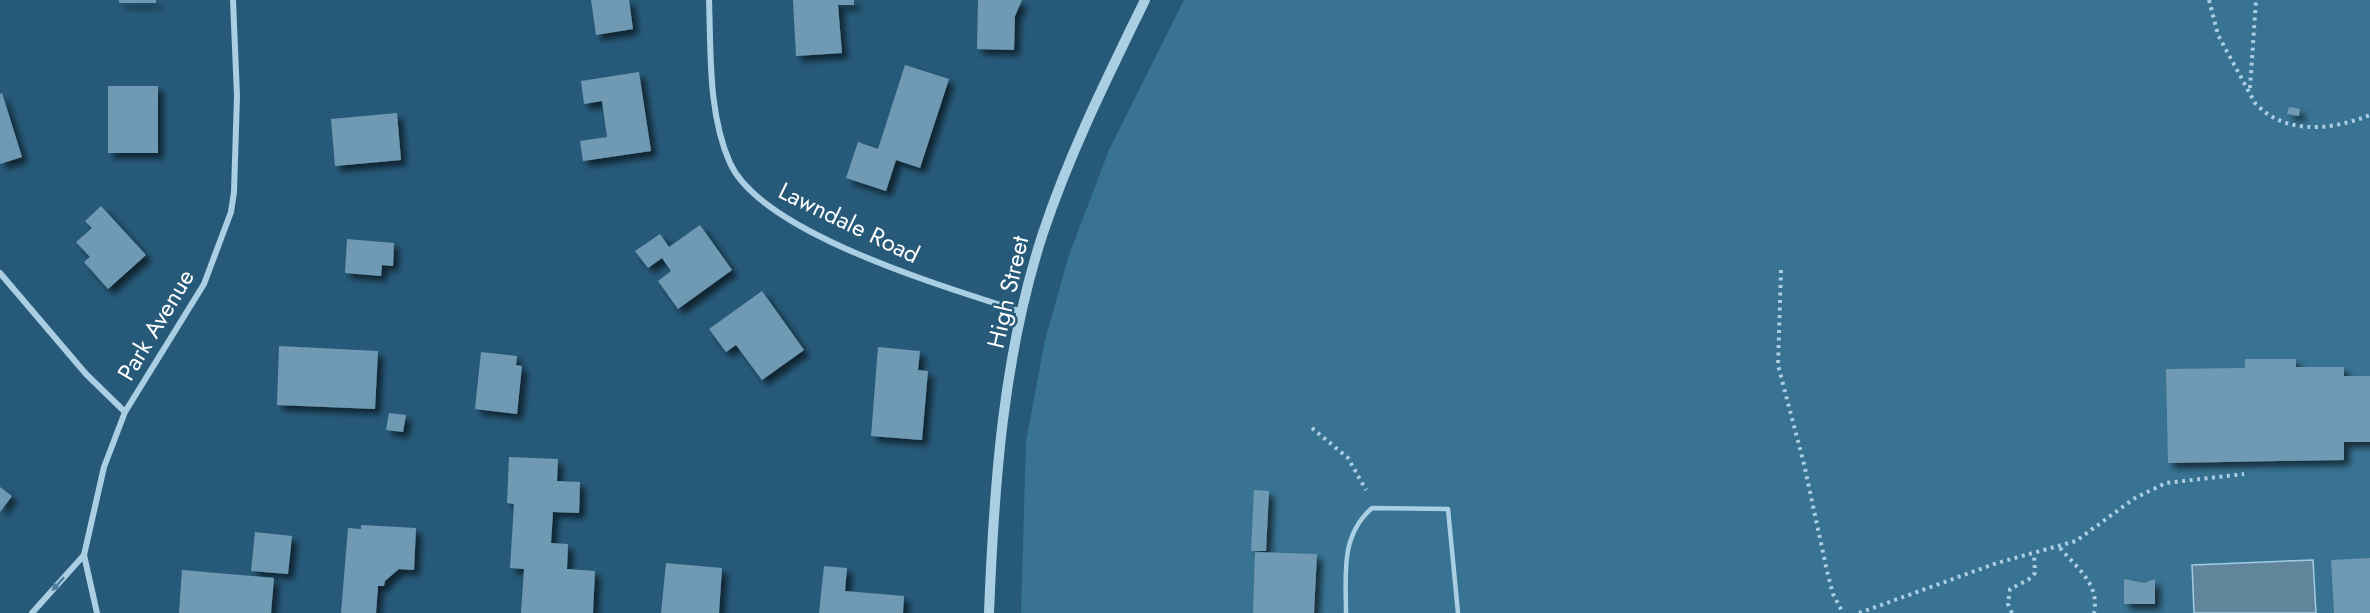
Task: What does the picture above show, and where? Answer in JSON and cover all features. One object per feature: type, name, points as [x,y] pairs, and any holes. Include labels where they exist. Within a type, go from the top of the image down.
[{"type":"street","name":"Park Avenue","points":[[97,613],[84,555],[104,466],[125,412],[196,299],[213,262],[231,212],[236,162],[237,96],[233,0]]},
{"type":"street","name":"Lawndale Road","points":[[709,0],[711,57],[720,130],[731,165],[749,190],[789,220],[850,250],[929,281],[1022,312]]},
{"type":"street","name":"High Street","points":[[989,613],[997,462],[1022,312],[1043,233],[1064,174],[1145,0]]},
{"type":"street","points":[[0,273],[86,374],[125,412]]},
{"type":"street","name":"Park Avenue","points":[[32,613],[84,555]]},
{"type":"lane","points":[[1346,613],[1346,552],[1352,531],[1372,508],[1448,509],[1458,613]]},
{"type":"path","points":[[2209,0],[2218,35],[2255,103],[2271,117],[2280,122],[2308,127],[2333,126],[2370,115]]},
{"type":"path","points":[[2250,92],[2256,0]]},
{"type":"path","points":[[1781,270],[1778,365],[1804,464],[1833,594],[1843,613]]},
{"type":"path","points":[[1312,428],[1348,458],[1362,480],[1372,508]]},
{"type":"path","points":[[1859,613],[1997,563],[2060,548],[2090,533],[2135,498],[2166,483],[2244,474]]},
{"type":"path","points":[[2060,548],[2092,585],[2096,599],[2094,613]]},
{"type":"path","points":[[2012,613],[2008,604],[2010,589],[2028,580],[2035,573],[2034,554]]},
{"type":"shaded area","points":[[1184,0],[2370,0],[2370,613],[1021,613],[1026,442],[1045,340],[1069,255],[1109,150]]},
{"type":"shaded area","points":[[2313,560],[2316,613],[2194,613],[2192,565]]},
{"type":"building","points":[[119,0],[156,0],[156,3],[119,3]]},
{"type":"building","points":[[591,0],[629,0],[633,29],[596,35]]},
{"type":"building","points":[[793,0],[854,0],[854,5],[838,5],[842,53],[796,56]]},
{"type":"building","points":[[978,0],[1022,0],[1015,16],[1014,50],[977,49]]},
{"type":"building","points":[[905,65],[949,79],[920,168],[896,160],[886,191],[846,178],[858,142],[878,149]]},
{"type":"building","points":[[639,72],[651,151],[583,161],[580,141],[607,137],[602,101],[584,104],[581,81]]},
{"type":"building","points":[[108,86],[158,86],[158,153],[108,153]]},
{"type":"building","points":[[2,93],[22,157],[0,164],[0,94]]},
{"type":"building","points":[[2289,107],[2300,109],[2299,116],[2287,114]]},
{"type":"building","points":[[397,113],[401,160],[335,166],[331,119]]},
{"type":"building","points":[[101,206],[146,255],[108,289],[84,262],[90,257],[76,242],[92,228],[85,221]]},
{"type":"building","points":[[700,225],[732,270],[678,309],[658,281],[671,271],[662,258],[648,268],[635,251],[660,234],[669,247]]},
{"type":"building","points":[[347,239],[394,243],[393,266],[382,265],[381,276],[345,273]]},
{"type":"building","points":[[762,291],[804,350],[762,380],[736,345],[726,352],[709,329]]},
{"type":"building","points":[[279,346],[378,351],[375,409],[277,405]]},
{"type":"building","points":[[878,347],[920,351],[918,370],[928,371],[922,440],[871,436]]},
{"type":"building","points":[[481,352],[517,356],[516,365],[522,366],[517,414],[475,409]]},
{"type":"building","points":[[2245,359],[2296,359],[2296,367],[2344,367],[2344,376],[2370,376],[2370,442],[2344,442],[2344,460],[2168,463],[2166,369],[2245,368]]},
{"type":"building","points":[[389,413],[406,415],[403,432],[386,430]]},
{"type":"building","points":[[509,457],[558,459],[557,481],[580,482],[579,513],[553,512],[551,543],[568,544],[567,569],[595,571],[593,613],[521,613],[524,569],[510,568],[514,504],[507,503]]},
{"type":"building","points":[[0,487],[12,496],[0,512]]},
{"type":"building","points":[[1254,490],[1269,491],[1266,551],[1251,551]]},
{"type":"building","points":[[361,525],[416,528],[414,570],[399,569],[385,581],[384,586],[378,586],[376,613],[341,613],[348,528],[361,529]]},
{"type":"building","points":[[255,532],[292,536],[288,574],[251,571]]},
{"type":"building","points":[[1255,552],[1317,554],[1314,613],[1253,613]]},
{"type":"building","points":[[2370,558],[2370,613],[2334,613],[2331,560]]},
{"type":"building","points":[[666,563],[722,568],[719,613],[661,613]]},
{"type":"building","points":[[824,566],[847,568],[845,591],[904,596],[903,613],[819,613]]},
{"type":"building","points":[[182,570],[274,578],[271,613],[179,613]]},
{"type":"building","points":[[2124,579],[2144,583],[2155,579],[2155,604],[2124,604]]}]
